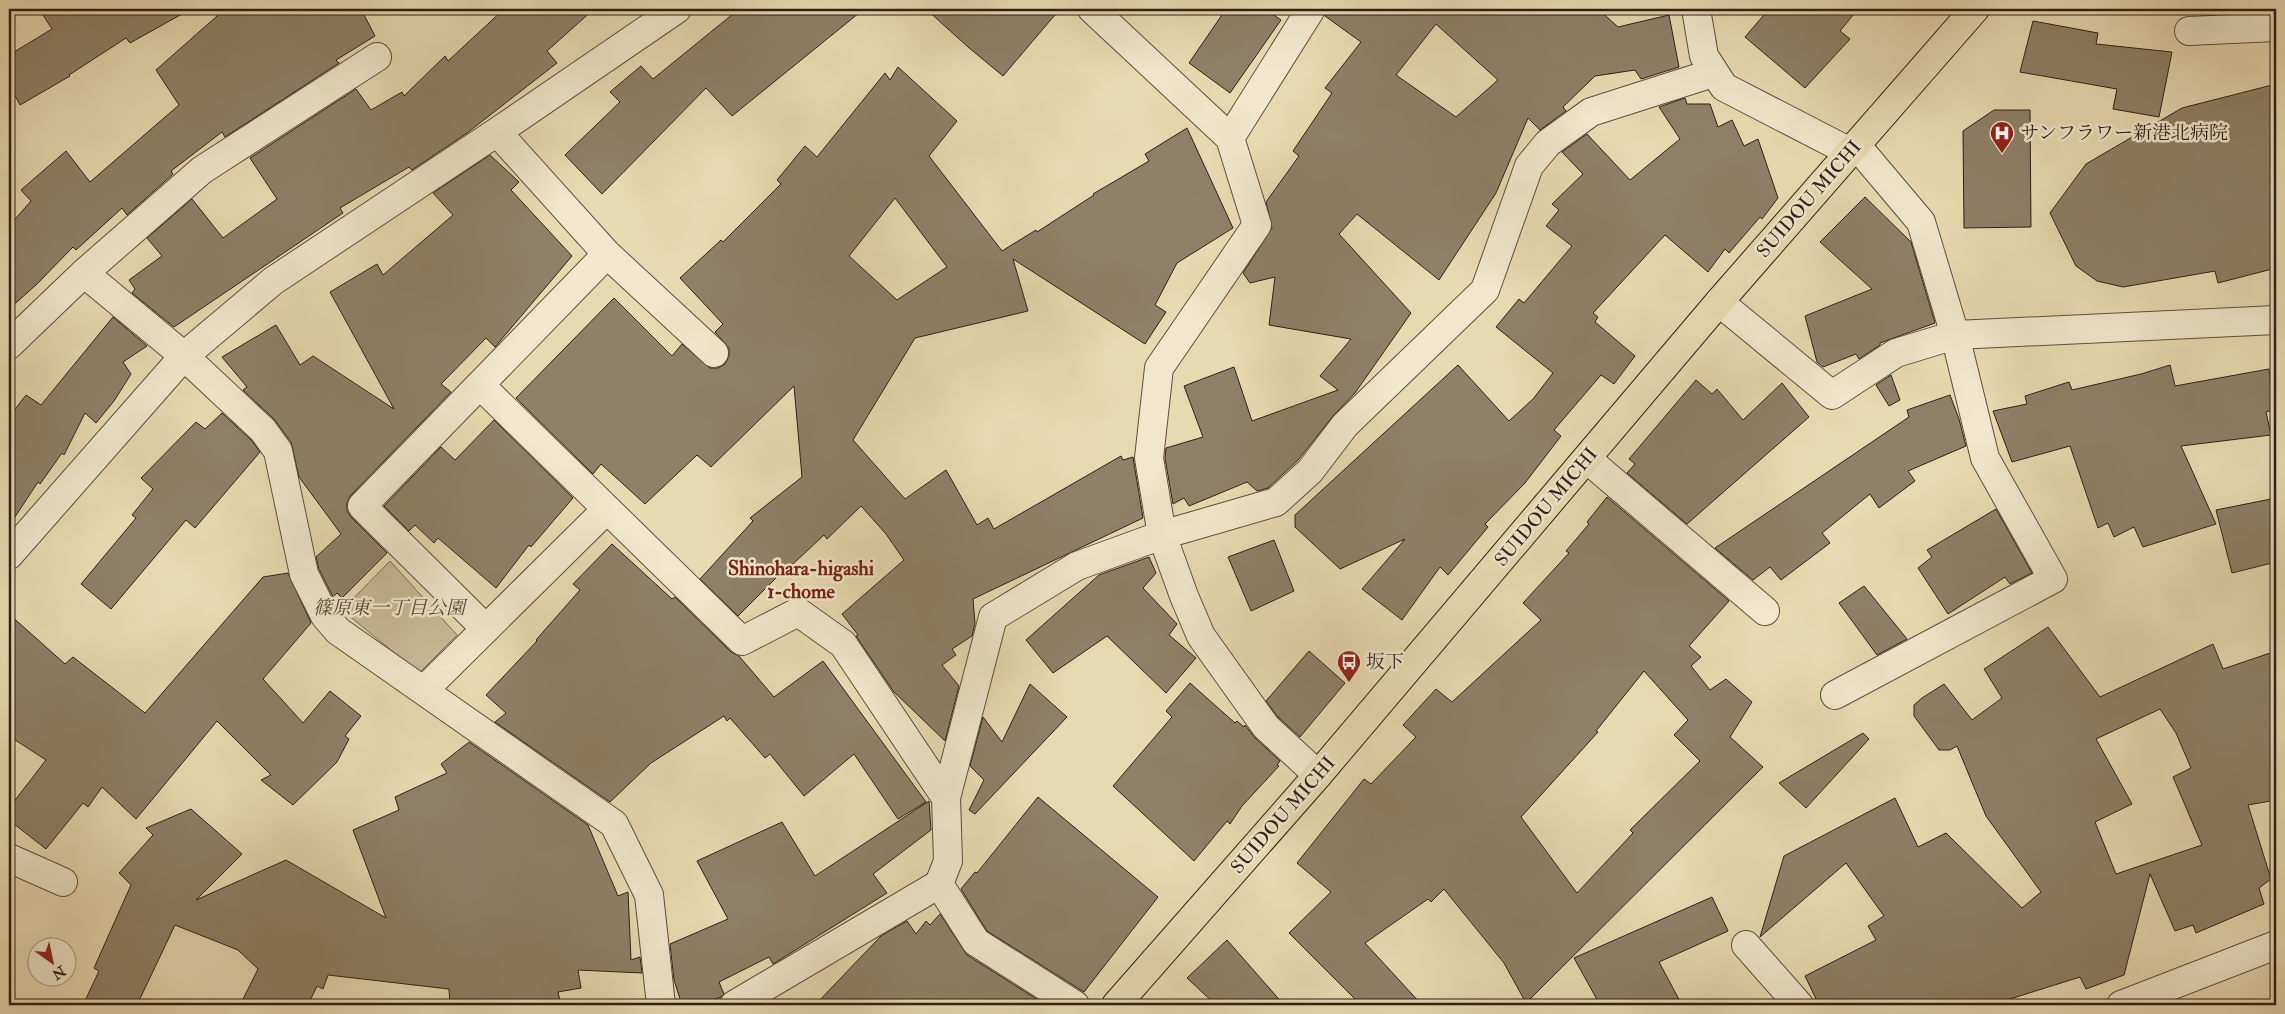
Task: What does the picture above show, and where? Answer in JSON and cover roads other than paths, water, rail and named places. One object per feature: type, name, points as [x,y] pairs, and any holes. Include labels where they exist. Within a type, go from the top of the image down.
[{"type":"main road","name":"SUIDOU MICHI","points":[[1116,1005],[1318,775],[1719,302],[1975,9]]},
{"type":"street","points":[[9,555],[184,356],[272,281],[497,132],[677,9]]},
{"type":"street","points":[[1092,9],[1230,138],[1257,225],[1159,368],[1149,458],[1162,535],[1201,636],[1266,727],[1318,775]]},
{"type":"street","points":[[1230,138],[1311,9]]},
{"type":"street","points":[[1696,9],[1704,56],[1713,73],[1724,87],[1853,149],[1921,222],[1955,335],[1985,458],[2053,579],[1835,695]]},
{"type":"street","points":[[2188,31],[2276,27]]},
{"type":"street","points":[[9,345],[84,273],[202,170],[377,57]]},
{"type":"street","points":[[734,1005],[939,884],[948,861],[946,798],[993,617],[1077,566],[1162,535],[1276,502],[1310,471],[1345,425],[1485,290],[1529,166],[1548,143],[1591,112],[1713,73]]},
{"type":"street","points":[[497,132],[607,254],[714,353]]},
{"type":"street","points":[[486,629],[362,506],[607,254]]},
{"type":"street","points":[[84,273],[184,356],[263,430],[278,451],[304,574],[325,616],[338,631],[614,824],[649,895],[661,1005]]},
{"type":"street","points":[[1719,302],[1832,395],[1896,353],[1955,335],[2276,320]]},
{"type":"street","points":[[480,385],[742,641],[798,612],[842,644],[946,798]]},
{"type":"street","points":[[1587,459],[1765,611]]},
{"type":"street","points":[[424,690],[607,509]]},
{"type":"street","points":[[9,858],[63,882]]},
{"type":"street","points":[[939,884],[976,942],[1075,1005]]},
{"type":"street","points":[[1746,945],[1799,1005]]},
{"type":"street","points":[[2121,1005],[2276,945]]},
{"type":"place","name":"サンフラワー新港北病院","points":[[2002,154]]},
{"type":"place","name":"坂下","points":[[1349,683]]},
{"type":"district","name":"Shinohara-higashi 1-chome","points":[[801,580]]},
{"type":"park label","name":"篠原東一丁目公園","points":[[389,608]]}]
